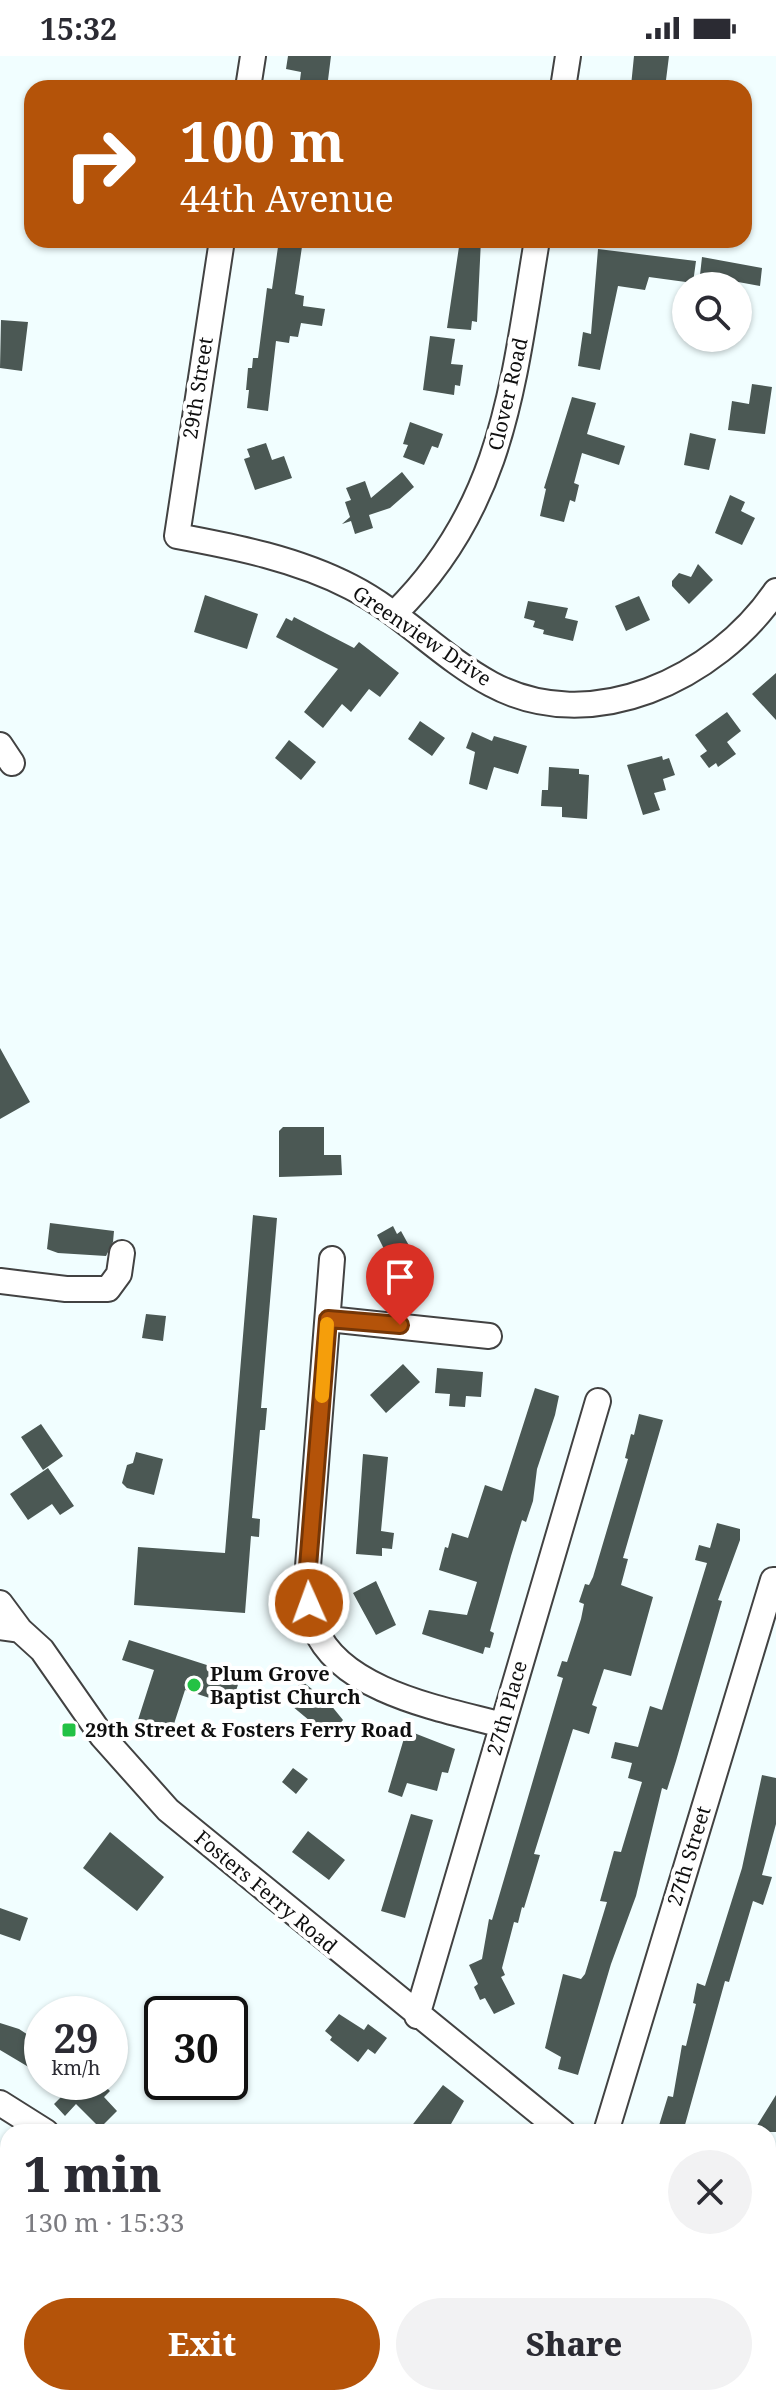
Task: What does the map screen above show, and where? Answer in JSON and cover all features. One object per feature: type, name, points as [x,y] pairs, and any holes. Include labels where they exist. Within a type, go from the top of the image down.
[{"type":"street","points":[[249,80],[253,56]]},
{"type":"street","points":[[564,80],[568,56]]},
{"type":"street","name":"29th Street","points":[[177,536],[221,248]]},
{"type":"street","name":"Clover Road","points":[[395,613],[426,583],[456,538],[503,435],[536,248]]},
{"type":"street","name":"Greenview Drive","points":[[177,536],[249,550],[315,571],[355,589],[395,613],[471,671],[511,693],[555,704],[601,704],[645,692],[726,646],[776,591]]},
{"type":"street","points":[[0,1281],[66,1289],[108,1289],[119,1274],[122,1253]]},
{"type":"street","points":[[332,1259],[307,1579],[314,1627],[325,1648],[362,1679],[502,1725]]},
{"type":"street","points":[[328,1319],[489,1336]]},
{"type":"street","name":"27th Place","points":[[417,2016],[598,1401]]},
{"type":"street","name":"27th Street","points":[[608,2124],[774,1580]]},
{"type":"street","name":"Fosters Ferry Road","points":[[0,1603],[10,1628],[42,1650],[102,1736],[168,1810],[553,2124]]},
{"type":"street","points":[[0,2103],[33,2124]]},
{"type":"building","points":[[288,56],[331,56],[328,80],[300,80],[301,72],[286,69]]},
{"type":"building","points":[[634,56],[669,56],[666,80],[632,80]]},
{"type":"building","points":[[278,248],[302,248],[295,294],[304,296],[303,306],[325,309],[322,326],[301,323],[298,337],[290,336],[289,343],[276,341],[268,411],[247,408],[249,390],[246,390],[248,368],[252,368],[253,358],[258,358],[267,288],[272,289]]},
{"type":"building","points":[[459,248],[481,248],[477,322],[472,321],[471,330],[447,328]]},
{"type":"building","points":[[598,249],[696,261],[694,272],[672,272],[672,280],[649,277],[645,290],[618,286],[600,370],[578,366],[583,332],[591,334]]},
{"type":"building","points":[[702,257],[762,268],[760,286],[752,285],[752,272],[700,272]]},
{"type":"building","points":[[1,320],[28,322],[22,371],[0,368]]},
{"type":"building","points":[[430,336],[455,339],[451,364],[463,365],[460,386],[455,385],[454,395],[423,390]]},
{"type":"building","points":[[752,384],[772,387],[765,434],[728,430],[732,401],[749,404]]},
{"type":"building","points":[[572,397],[596,403],[587,434],[625,446],[619,465],[582,453],[574,483],[579,485],[575,502],[570,500],[564,522],[540,516],[544,488]]},
{"type":"building","points":[[410,422],[443,434],[438,448],[432,446],[424,465],[403,457],[408,445],[403,444]]},
{"type":"building","points":[[690,433],[716,439],[709,470],[684,465]]},
{"type":"building","points":[[266,443],[272,460],[284,456],[292,478],[255,490],[244,459],[250,457],[247,449]]},
{"type":"building","points":[[402,472],[414,487],[390,508],[369,515],[373,528],[355,534],[351,521],[342,524],[350,517],[345,502],[351,500],[346,488],[365,481],[371,498]]},
{"type":"building","points":[[730,495],[745,502],[741,511],[755,518],[742,545],[715,533]]},
{"type":"building","points":[[698,564],[713,580],[689,604],[672,586],[672,581],[679,573],[691,577]]},
{"type":"building","points":[[205,595],[258,614],[247,649],[194,632]]},
{"type":"building","points":[[639,596],[650,620],[626,631],[615,606]]},
{"type":"building","points":[[528,601],[568,608],[565,618],[578,621],[573,641],[543,634],[544,630],[533,627],[535,621],[524,618]]},
{"type":"building","points":[[294,617],[354,648],[359,642],[399,673],[380,697],[369,689],[351,712],[342,704],[323,728],[304,712],[338,669],[276,637],[286,618],[292,621]]},
{"type":"building","points":[[776,673],[776,720],[752,694]]},
{"type":"building","points":[[727,712],[741,731],[727,742],[736,754],[718,767],[716,763],[709,768],[700,756],[707,751],[695,735]]},
{"type":"building","points":[[420,721],[445,738],[432,756],[408,739]]},
{"type":"building","points":[[472,732],[492,741],[494,736],[527,746],[518,774],[494,767],[487,790],[469,784],[475,752],[466,748]]},
{"type":"building","points":[[289,740],[316,762],[301,780],[275,758]]},
{"type":"building","points":[[662,756],[663,760],[669,758],[675,775],[663,779],[666,790],[654,793],[660,810],[643,815],[627,765]]},
{"type":"building","points":[[549,767],[579,769],[579,774],[589,775],[587,819],[562,817],[562,807],[541,806],[542,790],[548,790]]},
{"type":"building","points":[[0,1048],[30,1102],[0,1119]]},
{"type":"building","points":[[283,1127],[324,1127],[324,1155],[341,1155],[342,1175],[279,1177],[279,1131]]},
{"type":"building","points":[[253,1215],[277,1218],[261,1408],[267,1408],[265,1430],[260,1430],[252,1518],[260,1519],[259,1537],[251,1536],[245,1613],[134,1605],[138,1547],[225,1553]]},
{"type":"building","points":[[50,1223],[114,1231],[113,1242],[106,1256],[58,1253],[47,1249]]},
{"type":"building","points":[[393,1226],[397,1234],[401,1231],[424,1273],[402,1285],[377,1235]]},
{"type":"building","points":[[146,1314],[166,1316],[163,1341],[142,1338]]},
{"type":"building","points":[[403,1364],[420,1382],[386,1413],[370,1395]]},
{"type":"building","points":[[437,1368],[483,1372],[481,1397],[466,1396],[465,1407],[449,1406],[450,1394],[435,1393]]},
{"type":"building","points":[[535,1388],[559,1396],[537,1469],[533,1501],[526,1522],[522,1520],[490,1631],[494,1633],[490,1648],[485,1647],[483,1654],[422,1634],[429,1610],[467,1615],[477,1582],[439,1570],[445,1547],[448,1548],[452,1533],[468,1538],[485,1485],[502,1491]]},
{"type":"building","points":[[639,1414],[663,1420],[623,1558],[628,1559],[621,1585],[653,1597],[631,1676],[604,1669],[592,1705],[597,1707],[589,1734],[573,1729],[534,1854],[540,1855],[524,1908],[518,1923],[514,1922],[502,1968],[505,1975],[501,1977],[515,2004],[494,2014],[485,1998],[480,2000],[474,1987],[478,1984],[469,1965],[482,1959],[489,1919],[492,1920],[563,1678],[557,1676],[562,1661],[567,1662],[581,1619],[584,1604],[579,1602],[585,1584],[589,1585],[593,1577]]},
{"type":"building","points":[[41,1424],[63,1456],[43,1470],[21,1437]]},
{"type":"building","points":[[136,1452],[163,1459],[154,1495],[127,1488],[122,1483],[127,1465],[133,1463]]},
{"type":"building","points":[[363,1454],[388,1457],[381,1531],[394,1533],[392,1549],[382,1548],[382,1556],[356,1554]]},
{"type":"building","points":[[48,1468],[74,1506],[60,1515],[52,1504],[28,1520],[10,1494]]},
{"type":"building","points":[[717,1523],[740,1529],[740,1540],[718,1600],[722,1601],[676,1761],[667,1790],[662,1788],[636,1896],[611,1964],[578,2075],[558,2069],[561,2057],[545,2048],[563,1974],[581,1979],[585,1974],[607,1902],[600,1901],[614,1851],[621,1852],[642,1782],[628,1778],[632,1763],[611,1758],[615,1742],[638,1747],[650,1706],[662,1710],[707,1563],[695,1560],[699,1545],[710,1548]]},
{"type":"building","points":[[376,1581],[396,1625],[376,1635],[353,1593]]},
{"type":"building","name":"Plum Grove Baptist Church","points":[[129,1640],[241,1676],[231,1705],[185,1690],[172,1730],[138,1720],[154,1670],[122,1660]]},
{"type":"building","points":[[302,1681],[318,1694],[323,1689],[334,1699],[330,1704],[343,1720],[332,1733],[325,1728],[322,1731],[286,1701]]},
{"type":"building","points":[[414,1733],[455,1749],[448,1773],[442,1772],[437,1791],[407,1783],[402,1797],[388,1792],[405,1735],[413,1737]]},
{"type":"building","points":[[293,1768],[308,1779],[296,1794],[282,1782]]},
{"type":"building","points":[[762,1775],[776,1778],[776,1824],[762,1875],[772,1877],[763,1905],[753,1901],[729,1982],[725,1981],[685,2124],[659,2124],[668,2096],[673,2097],[682,2045],[686,2046],[696,2004],[693,2003],[697,1983],[705,1986],[742,1868]]},
{"type":"building","points":[[411,1814],[433,1820],[405,1918],[381,1911]]},
{"type":"building","points":[[308,1831],[345,1860],[329,1880],[292,1852]]},
{"type":"building","points":[[110,1832],[164,1877],[137,1911],[83,1868]]},
{"type":"building","points":[[0,1908],[28,1918],[20,1941],[0,1934]]},
{"type":"building","points":[[339,2014],[364,2030],[368,2024],[387,2038],[375,2054],[368,2049],[358,2062],[330,2040],[332,2037],[325,2031]]},
{"type":"building","points":[[0,2023],[24,2032],[24,2064],[0,2050]]},
{"type":"building","points":[[443,2085],[464,2101],[451,2124],[413,2124]]},
{"type":"building","points":[[776,2095],[776,2124],[758,2124]]},
{"type":"building","points":[[58,2100],[107,2100],[117,2111],[104,2124],[96,2124],[76,2104],[65,2116],[54,2104]]},
{"type":"slow traffic","points":[[322,1396],[327,1324]]},
{"type":"place","name":"Plum Grove Baptist Church","points":[[194,1685]]},
{"type":"place","name":"29th Street & Fosters Ferry Road","points":[[69,1730]]},
{"type":"route","points":[[309,1603],[307,1579],[328,1319],[400,1325]]}]
